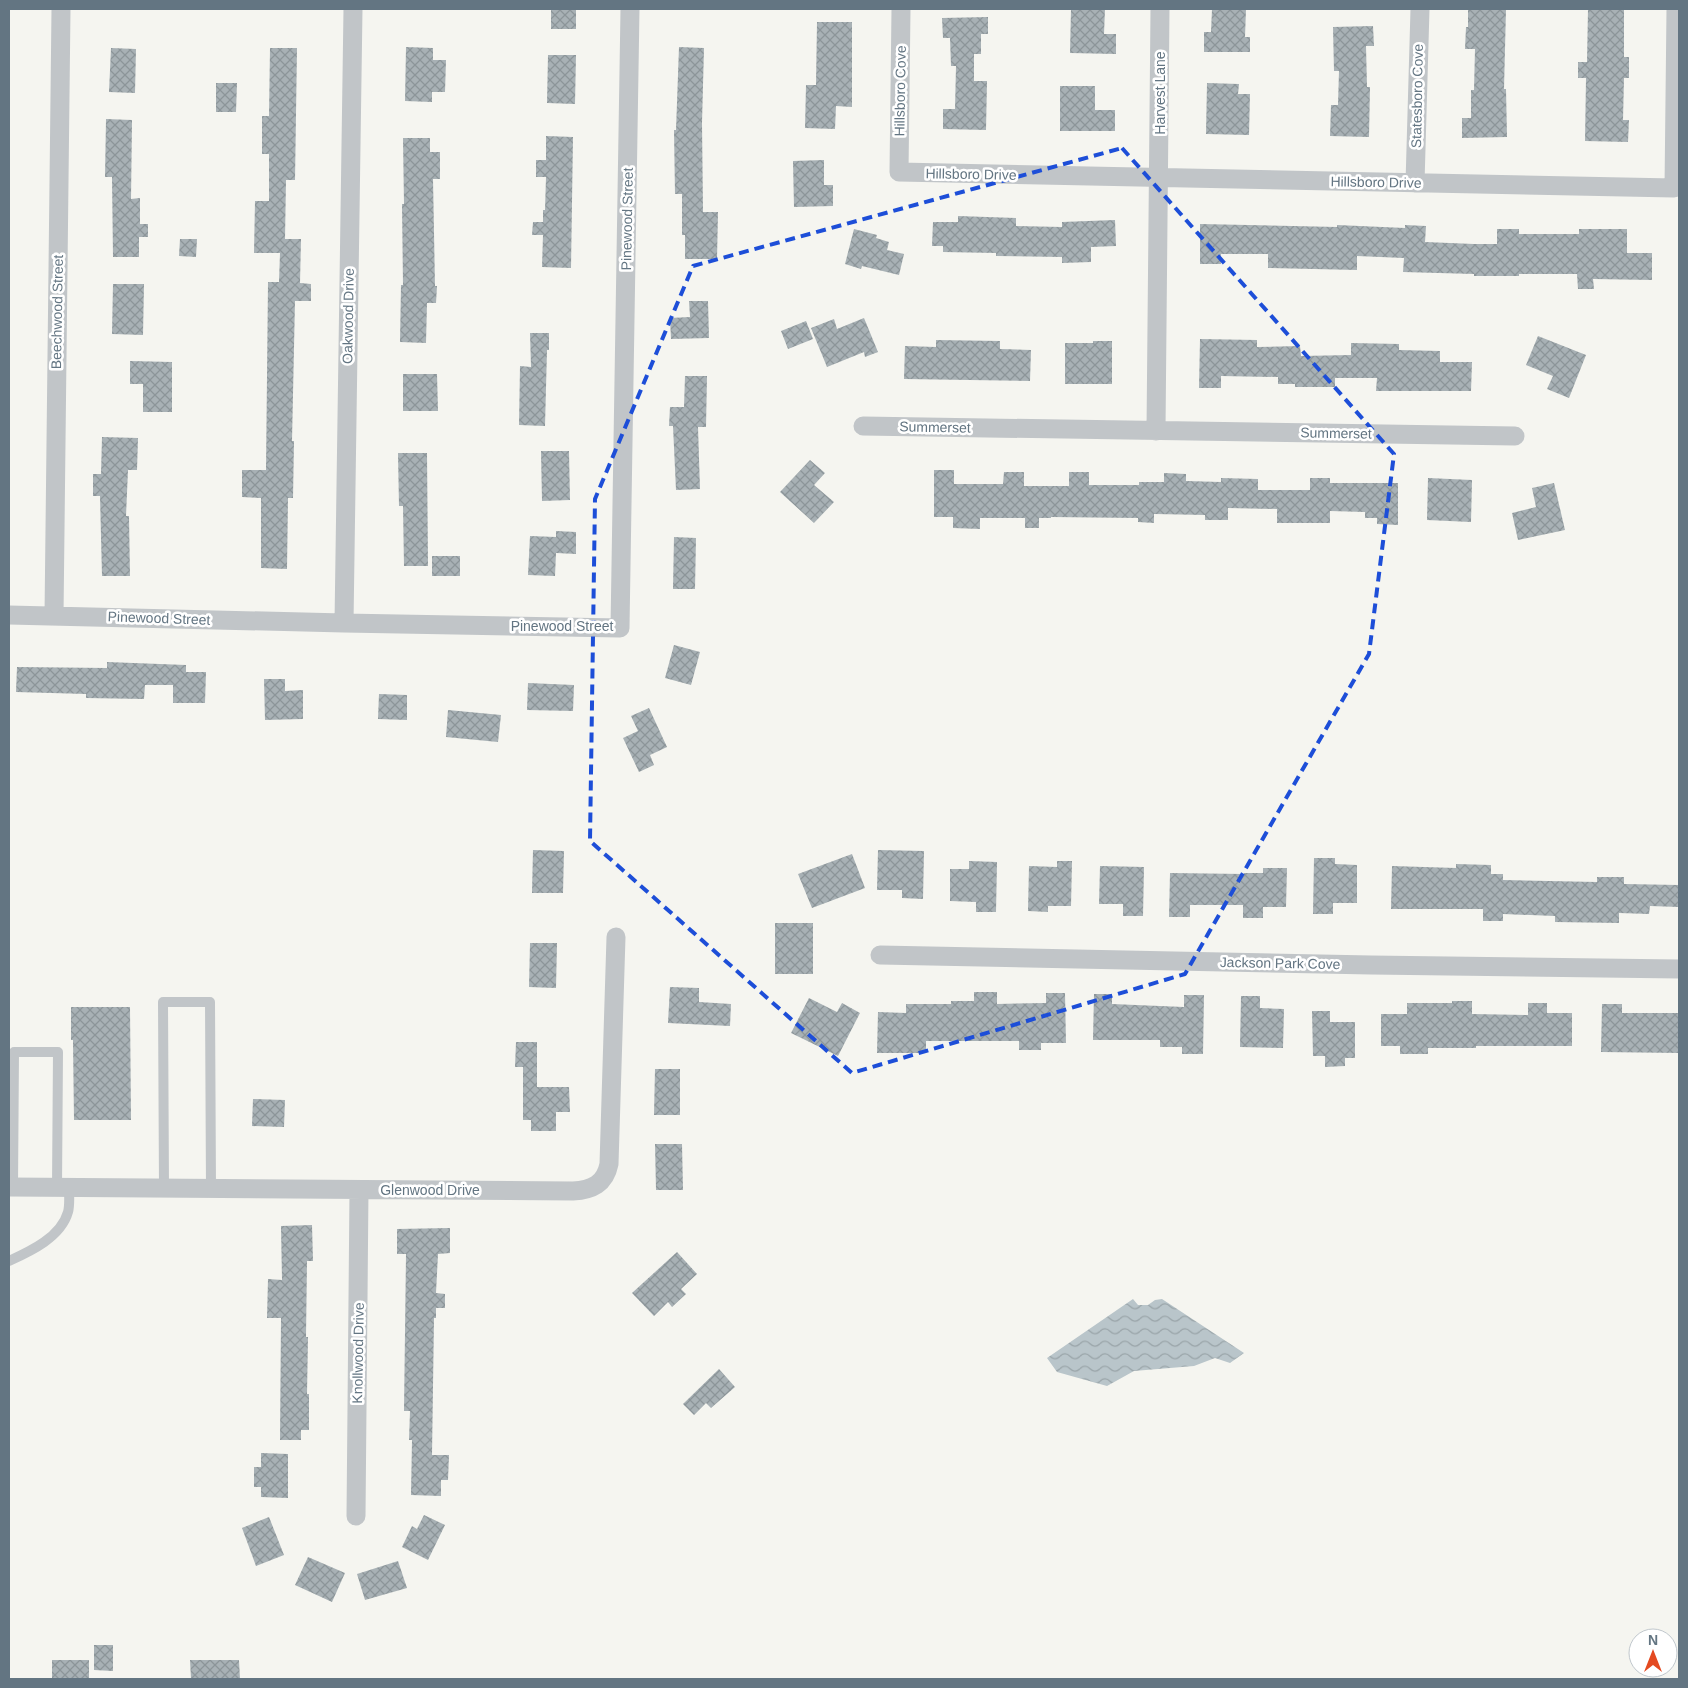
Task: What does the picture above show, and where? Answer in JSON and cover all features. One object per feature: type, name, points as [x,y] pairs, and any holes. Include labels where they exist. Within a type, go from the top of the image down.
[{"type":"street","name":"Beechwood Street","points":[[54,616],[61,9]]},
{"type":"street","name":"Oakwood Drive","points":[[344,624],[353,9]]},
{"type":"street","name":"Pinewood Street","points":[[9,615],[344,624],[620,628],[630,9]]},
{"type":"street","name":"Hillsboro Cove","points":[[899,172],[901,9]]},
{"type":"street","name":"Harvest Lane","points":[[1159,178],[1160,9]]},
{"type":"street","name":"Statesboro Cove","points":[[1415,183],[1420,9]]},
{"type":"street","name":"Hillsboro Drive","points":[[899,172],[1674,188],[1676,9]]},
{"type":"street","points":[[1156,431],[1159,178]]},
{"type":"street","name":"Summerset","points":[[863,426],[1515,436]]},
{"type":"street","name":"Glenwood Drive","points":[[11,1187],[573,1191],[592,1188],[604,1179],[609,1164],[616,936]]},
{"type":"street","name":"Jackson Park Cove","points":[[880,955],[1679,969]]},
{"type":"street","name":"Knollwood Drive","points":[[356,1516],[359,1190]]},
{"type":"lane","points":[[164,1188],[163,1002],[210,1002],[211,1189]]},
{"type":"lane","points":[[9,1261],[29,1252],[60,1228],[69,1211],[63,1188],[58,1052],[14,1052],[11,1187]]},
{"type":"highlighted area","points":[[1122,148],[1394,454],[1369,654],[1185,974],[852,1073],[590,841],[595,499],[693,266]]},
{"type":"water","points":[[1133,1299],[1138,1305],[1148,1305],[1155,1300],[1162,1299],[1244,1353],[1230,1363],[1215,1358],[1194,1366],[1134,1371],[1107,1386],[1057,1372],[1047,1358]]},
{"type":"building","points":[[551,9],[576,9],[576,29],[551,29]]},
{"type":"building","points":[[1071,9],[1105,9],[1104,34],[1116,34],[1116,54],[1070,53]]},
{"type":"building","points":[[1212,9],[1246,9],[1245,37],[1250,37],[1250,52],[1204,52],[1204,32],[1211,32]]},
{"type":"building","points":[[1468,9],[1506,9],[1504,89],[1506,89],[1507,137],[1462,138],[1462,118],[1471,118],[1471,90],[1474,90],[1475,49],[1465,49]]},
{"type":"building","points":[[1588,9],[1624,9],[1624,57],[1629,57],[1629,78],[1624,78],[1623,120],[1629,120],[1628,142],[1585,141],[1586,78],[1578,78],[1578,62],[1587,62]]},
{"type":"building","points":[[988,17],[988,34],[981,34],[981,54],[974,54],[974,81],[987,81],[986,130],[943,129],[943,109],[955,109],[956,66],[951,66],[950,38],[943,38],[942,18]]},
{"type":"building","points":[[817,22],[852,22],[852,107],[836,106],[835,129],[805,128],[806,85],[816,85]]},
{"type":"building","points":[[1373,26],[1374,46],[1366,46],[1367,87],[1370,87],[1369,137],[1330,136],[1331,105],[1338,105],[1339,71],[1334,71],[1333,27]]},
{"type":"building","points":[[406,47],[433,48],[433,60],[446,60],[445,92],[432,92],[432,102],[405,101]]},
{"type":"building","points":[[679,47],[704,48],[702,123],[703,212],[718,212],[717,259],[685,259],[685,235],[682,235],[682,194],[675,194],[674,130],[676,130]]},
{"type":"building","points":[[111,48],[136,49],[135,93],[109,92]]},
{"type":"building","points":[[270,48],[297,48],[295,180],[286,180],[285,239],[301,239],[300,283],[311,284],[311,301],[295,301],[292,441],[294,441],[293,498],[288,498],[287,569],[261,568],[261,498],[242,497],[242,470],[266,470],[268,282],[279,282],[280,253],[254,253],[255,201],[269,201],[269,154],[262,154],[262,116],[269,116]]},
{"type":"building","points":[[548,55],[576,55],[575,104],[547,103]]},
{"type":"building","points":[[216,83],[237,83],[236,112],[216,112]]},
{"type":"building","points":[[1207,83],[1239,84],[1238,94],[1250,94],[1249,135],[1206,134]]},
{"type":"building","points":[[1060,86],[1095,86],[1095,110],[1115,110],[1115,131],[1060,131]]},
{"type":"building","points":[[106,119],[132,120],[131,199],[140,198],[140,224],[148,224],[148,237],[139,237],[139,257],[113,257],[112,177],[105,177]]},
{"type":"building","points":[[546,136],[573,137],[571,268],[542,267],[543,235],[532,235],[533,222],[543,222],[543,210],[545,210],[546,177],[536,177],[536,160],[546,160]]},
{"type":"building","points":[[403,138],[430,138],[430,152],[440,152],[440,179],[433,179],[436,303],[427,303],[426,343],[400,342],[401,285],[403,285]]},
{"type":"building","points":[[824,160],[824,185],[833,185],[833,206],[794,207],[793,161]]},
{"type":"building","points":[[958,216],[1016,218],[1016,226],[1062,227],[1062,222],[1115,220],[1116,246],[1091,247],[1091,262],[1062,263],[1062,257],[996,256],[996,253],[943,252],[943,246],[932,246],[933,222],[958,222]]},
{"type":"building","points":[[1200,224],[1337,227],[1337,225],[1405,228],[1405,225],[1426,226],[1425,242],[1474,244],[1497,244],[1497,229],[1519,229],[1519,234],[1579,234],[1579,229],[1627,229],[1627,253],[1652,253],[1652,280],[1593,279],[1594,289],[1578,289],[1577,274],[1474,276],[1474,274],[1403,272],[1404,258],[1357,256],[1357,270],[1268,268],[1268,254],[1221,254],[1221,264],[1200,264]]},
{"type":"building","points":[[854,229],[877,235],[876,238],[889,242],[887,250],[904,254],[899,275],[862,266],[861,269],[845,264]]},
{"type":"building","points":[[180,239],[197,239],[196,257],[179,256]]},
{"type":"building","points":[[113,284],[144,284],[143,335],[112,334]]},
{"type":"building","points":[[689,301],[708,301],[709,338],[671,339],[670,318],[690,317]]},
{"type":"building","points":[[864,318],[878,352],[865,357],[864,352],[827,367],[811,328],[834,319],[837,329]]},
{"type":"building","points":[[806,321],[813,339],[788,349],[781,331]]},
{"type":"building","points":[[530,333],[549,333],[545,426],[519,425],[520,366],[531,367]]},
{"type":"building","points":[[1538,336],[1586,355],[1569,398],[1547,389],[1553,376],[1526,365]]},
{"type":"building","points":[[1200,339],[1257,340],[1257,347],[1300,346],[1301,356],[1351,355],[1351,343],[1399,344],[1399,350],[1440,351],[1440,362],[1472,362],[1471,391],[1376,391],[1377,378],[1335,378],[1335,387],[1295,387],[1295,384],[1278,384],[1278,377],[1221,376],[1221,388],[1199,388]]},
{"type":"building","points":[[936,340],[1000,341],[1000,349],[1031,350],[1030,381],[904,379],[905,346],[936,347]]},
{"type":"building","points":[[1093,341],[1112,341],[1112,384],[1065,384],[1065,343],[1093,343]]},
{"type":"building","points":[[130,361],[172,362],[172,412],[143,412],[143,384],[130,384]]},
{"type":"building","points":[[403,374],[437,374],[438,411],[403,411]]},
{"type":"building","points":[[685,376],[707,376],[706,427],[698,427],[700,489],[676,490],[673,426],[669,426],[670,407],[684,407]]},
{"type":"building","points":[[102,437],[138,438],[137,470],[128,470],[126,516],[129,516],[130,576],[102,576],[100,496],[93,496],[93,474],[101,474]]},
{"type":"building","points":[[541,451],[569,451],[570,500],[542,501]]},
{"type":"building","points":[[398,453],[427,453],[428,566],[404,566],[403,506],[399,506]]},
{"type":"building","points":[[810,460],[825,473],[814,485],[834,502],[814,523],[780,492]]},
{"type":"building","points":[[934,470],[954,470],[954,484],[1003,484],[1004,472],[1024,472],[1024,486],[1069,486],[1069,472],[1089,472],[1089,485],[1139,485],[1139,482],[1164,482],[1164,473],[1186,474],[1186,481],[1221,482],[1221,478],[1258,479],[1258,490],[1310,490],[1310,478],[1330,478],[1330,483],[1398,483],[1398,525],[1377,524],[1377,518],[1365,518],[1365,512],[1330,511],[1330,523],[1277,523],[1277,509],[1228,508],[1228,520],[1205,520],[1205,515],[1154,514],[1154,523],[1138,522],[1138,518],[1051,517],[1039,518],[1039,528],[1025,528],[1025,518],[980,518],[980,529],[953,528],[953,517],[934,517]]},
{"type":"building","points":[[1428,478],[1472,480],[1471,522],[1427,520]]},
{"type":"building","points":[[1554,483],[1565,530],[1518,540],[1512,513],[1536,507],[1532,488]]},
{"type":"building","points":[[556,531],[576,532],[576,554],[556,553],[555,576],[528,575],[530,536],[556,537]]},
{"type":"building","points":[[674,537],[696,538],[695,589],[673,589]]},
{"type":"building","points":[[432,556],[460,556],[460,576],[432,576]]},
{"type":"building","points":[[674,645],[700,652],[691,685],[665,678]]},
{"type":"building","points":[[107,662],[186,665],[186,672],[206,672],[205,703],[173,703],[173,685],[145,685],[144,699],[86,698],[86,694],[16,692],[17,667],[107,668]]},
{"type":"building","points":[[264,679],[285,679],[285,691],[303,690],[303,719],[265,720]]},
{"type":"building","points":[[528,683],[574,685],[573,711],[527,710]]},
{"type":"building","points":[[379,694],[407,695],[407,720],[378,719]]},
{"type":"building","points":[[649,708],[667,747],[650,755],[654,765],[639,772],[623,738],[638,731],[631,716]]},
{"type":"building","points":[[448,710],[501,715],[498,742],[446,737]]},
{"type":"building","points":[[533,850],[564,851],[563,893],[532,893]]},
{"type":"building","points":[[878,850],[924,851],[923,899],[902,898],[902,890],[877,890]]},
{"type":"building","points":[[852,854],[865,888],[812,908],[798,874]]},
{"type":"building","points":[[1314,858],[1335,858],[1335,864],[1357,865],[1357,903],[1333,903],[1333,914],[1313,914]]},
{"type":"building","points":[[969,861],[997,862],[996,912],[976,912],[976,902],[950,901],[950,869],[969,869]]},
{"type":"building","points":[[1057,861],[1072,861],[1071,906],[1048,906],[1048,912],[1028,911],[1029,866],[1057,867]]},
{"type":"building","points":[[1456,864],[1491,865],[1491,874],[1503,874],[1503,880],[1597,882],[1597,877],[1624,877],[1624,884],[1679,885],[1679,907],[1650,906],[1649,914],[1619,913],[1619,923],[1555,922],[1555,916],[1503,914],[1503,921],[1483,921],[1483,909],[1391,909],[1392,866],[1456,868]]},
{"type":"building","points":[[1100,866],[1144,867],[1143,916],[1123,916],[1123,904],[1099,904]]},
{"type":"building","points":[[1263,868],[1287,868],[1286,907],[1263,907],[1263,918],[1243,918],[1243,905],[1190,905],[1190,917],[1169,917],[1170,873],[1263,873]]},
{"type":"building","points":[[775,923],[813,923],[813,974],[775,974]]},
{"type":"building","points":[[530,943],[557,943],[556,988],[529,987]]},
{"type":"building","points":[[670,987],[699,988],[699,1002],[731,1004],[730,1026],[668,1023]]},
{"type":"building","points":[[974,992],[997,992],[997,1004],[1046,1003],[1046,993],[1065,993],[1066,1043],[1041,1043],[1041,1050],[1019,1050],[1019,1041],[926,1041],[926,1053],[877,1053],[878,1012],[906,1013],[906,1004],[951,1004],[951,1001],[974,1001]]},
{"type":"building","points":[[1094,994],[1112,994],[1112,1004],[1184,1007],[1184,995],[1204,995],[1203,1054],[1182,1054],[1182,1047],[1160,1047],[1160,1040],[1093,1040]]},
{"type":"building","points":[[1241,996],[1260,996],[1260,1008],[1284,1009],[1283,1048],[1240,1047]]},
{"type":"building","points":[[809,998],[837,1012],[842,1003],[860,1013],[838,1056],[791,1033]]},
{"type":"building","points":[[1452,1001],[1472,1001],[1472,1014],[1528,1015],[1528,1003],[1547,1003],[1547,1013],[1572,1013],[1572,1046],[1428,1048],[1428,1054],[1400,1054],[1400,1046],[1381,1046],[1381,1014],[1407,1014],[1407,1003],[1452,1003]]},
{"type":"building","points":[[1602,1004],[1622,1004],[1622,1013],[1679,1013],[1679,1053],[1601,1052]]},
{"type":"building","points":[[71,1007],[130,1007],[131,1120],[74,1120]]},
{"type":"building","points":[[1312,1011],[1330,1011],[1330,1022],[1355,1022],[1355,1058],[1345,1058],[1345,1066],[1325,1067],[1325,1056],[1313,1056]]},
{"type":"building","points":[[516,1042],[537,1042],[537,1087],[569,1087],[570,1112],[556,1112],[556,1131],[531,1131],[531,1120],[523,1120],[523,1067],[515,1067]]},
{"type":"building","points":[[655,1069],[680,1069],[680,1115],[654,1115]]},
{"type":"building","points":[[253,1099],[285,1100],[284,1127],[252,1126]]},
{"type":"building","points":[[655,1144],[682,1144],[683,1190],[656,1190]]},
{"type":"building","points":[[312,1225],[313,1261],[307,1261],[306,1337],[308,1337],[307,1394],[309,1394],[309,1430],[301,1430],[301,1440],[280,1440],[281,1318],[267,1318],[268,1279],[282,1280],[281,1226]]},
{"type":"building","points":[[450,1228],[450,1253],[438,1254],[436,1293],[445,1294],[445,1308],[436,1308],[436,1318],[434,1318],[432,1455],[449,1455],[448,1480],[441,1480],[441,1496],[411,1495],[412,1440],[409,1440],[410,1411],[404,1411],[406,1254],[397,1254],[397,1229]]},
{"type":"building","points":[[677,1252],[697,1274],[681,1289],[686,1294],[672,1307],[668,1302],[654,1316],[632,1293]]},
{"type":"building","points":[[719,1369],[735,1387],[711,1408],[706,1403],[694,1415],[683,1404]]},
{"type":"building","points":[[261,1453],[288,1454],[288,1498],[261,1497],[261,1487],[254,1487],[254,1467],[261,1467]]},
{"type":"building","points":[[424,1515],[445,1525],[428,1560],[402,1547],[412,1526],[417,1529]]},
{"type":"building","points":[[269,1517],[284,1555],[256,1566],[242,1528]]},
{"type":"building","points":[[308,1557],[345,1573],[332,1602],[295,1585]]},
{"type":"building","points":[[398,1561],[407,1588],[365,1600],[357,1574]]},
{"type":"building","points":[[94,1645],[113,1645],[113,1671],[94,1670]]},
{"type":"building","points":[[52,1660],[89,1660],[89,1679],[52,1679]]},
{"type":"building","points":[[190,1660],[239,1660],[240,1679],[191,1679]]}]
